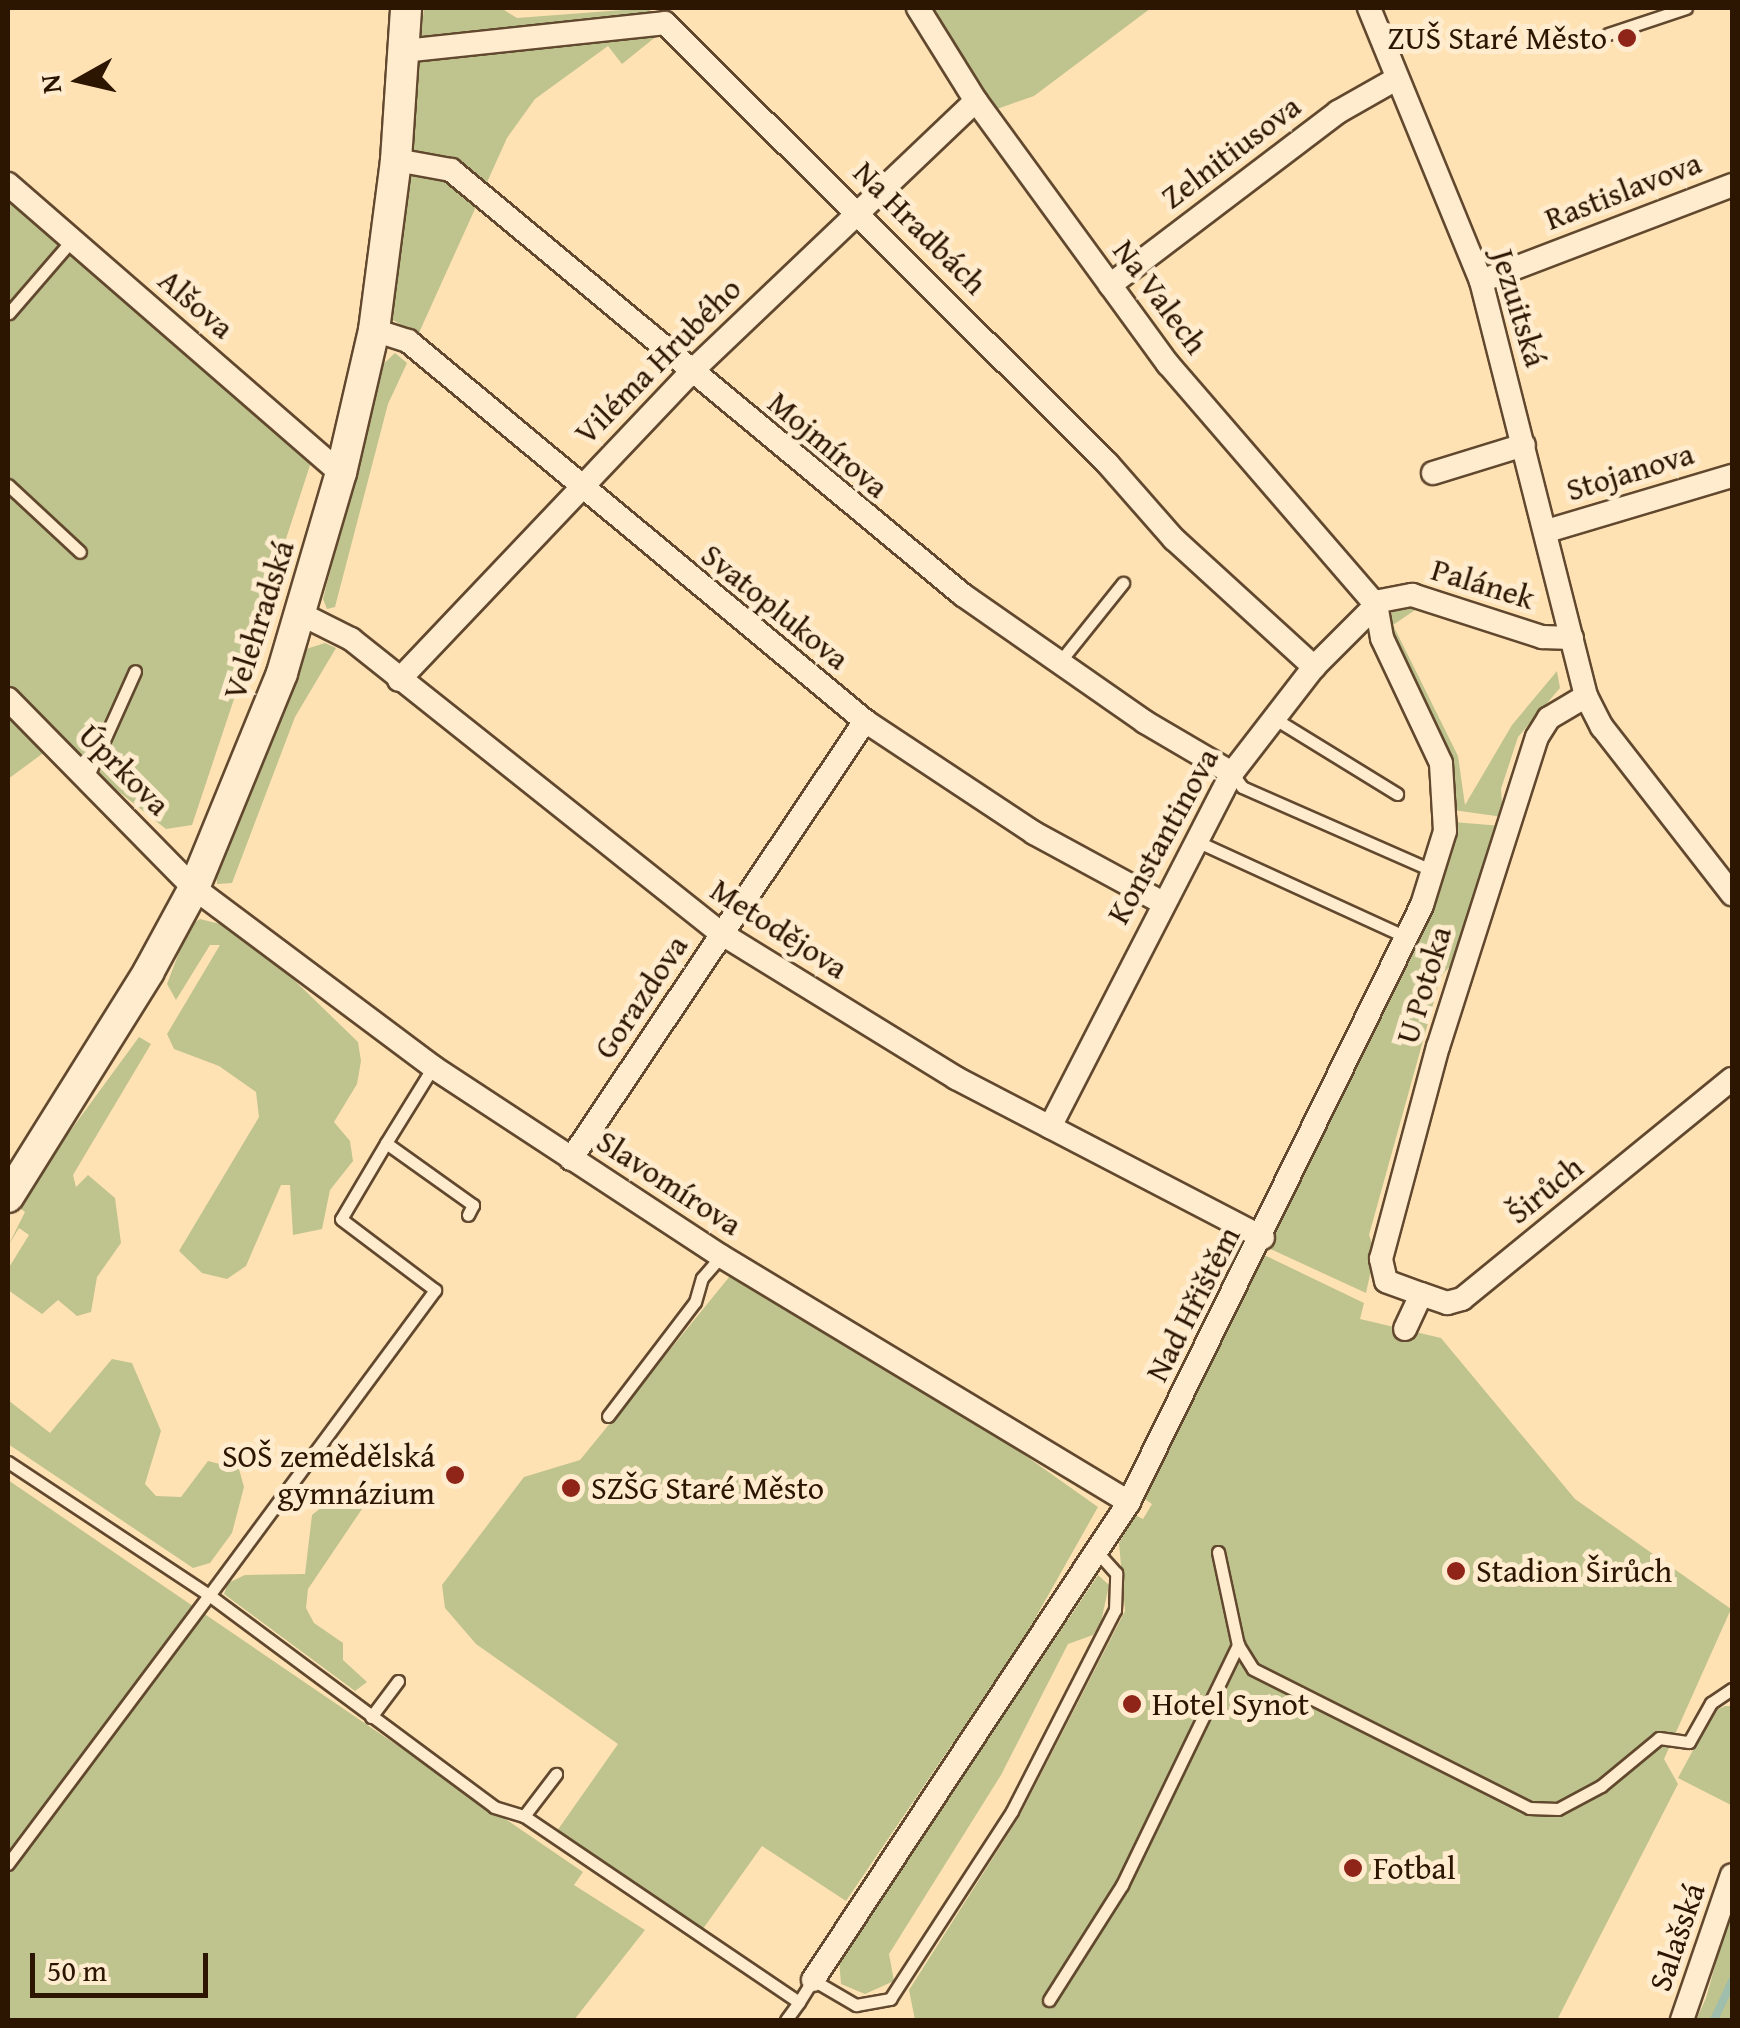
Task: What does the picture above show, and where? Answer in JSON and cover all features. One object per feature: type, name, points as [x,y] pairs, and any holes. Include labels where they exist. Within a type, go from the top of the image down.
[{"type":"street","name":"Velehradská","points":[[8,1197],[150,971],[194,888],[301,614],[342,472],[374,330],[396,160],[406,8]]},
{"type":"street","name":"Na Valech","points":[[918,8],[976,101],[1110,285],[1254,467],[1376,605]]},
{"type":"street","name":"Jezuitská","points":[[1369,8],[1481,280],[1586,696],[1602,728],[1732,894]]},
{"type":"street","name":"Na Hradbách","points":[[404,50],[665,23],[858,211],[1174,539],[1314,667]]},
{"type":"street","name":"Zelnitiusova","points":[[1110,285],[1322,124],[1396,79]]},
{"type":"street","name":"Viléma Hrubého","points":[[399,680],[691,372],[976,101]]},
{"type":"street","name":"Mojmírova","points":[[396,160],[451,170],[870,522],[1058,664],[1232,773]]},
{"type":"street","name":"Alšova","points":[[8,184],[342,472]]},
{"type":"street","name":"Rastislavova","points":[[1481,280],[1732,184]]},
{"type":"street","name":"Svatoplukova","points":[[374,330],[408,341],[865,721],[1034,833],[1161,902]]},
{"type":"street","points":[[1433,473],[1524,446]]},
{"type":"street","name":"Stojanova","points":[[1547,531],[1732,476]]},
{"type":"street","name":"Palánek","points":[[1376,605],[1412,595],[1542,637],[1572,638]]},
{"type":"street","name":"Konstantinova","points":[[1050,1127],[1161,902],[1232,773],[1272,716],[1314,667],[1376,605]]},
{"type":"street","name":"Nad Hřištěm","points":[[814,1980],[1099,1554],[1129,1502],[1263,1238],[1408,938],[1434,872],[1446,814],[1441,763],[1382,638],[1376,605]]},
{"type":"street","name":"Metodějova","points":[[301,614],[351,639],[722,934],[956,1078],[1263,1238]]},
{"type":"street","name":"U Potoka","points":[[1421,1294],[1386,1281],[1381,1259],[1438,1047],[1536,737],[1549,718],[1586,696]]},
{"type":"street","name":"Úprkova","points":[[8,698],[194,888]]},
{"type":"street","name":"Gorazdova","points":[[571,1159],[865,721]]},
{"type":"street","name":"Slavomírova","points":[[194,888],[433,1067],[571,1159],[720,1256],[1129,1502]]},
{"type":"street","name":"Širůch","points":[[1421,1294],[1447,1304],[1462,1299],[1732,1079]]},
{"type":"street","points":[[1405,1329],[1421,1294]]},
{"type":"street","name":"Salašská","points":[[1682,2020],[1732,1875]]},
{"type":"lane","points":[[1608,34],[1686,8]]},
{"type":"lane","points":[[10,312],[72,240]]},
{"type":"lane","points":[[8,485],[80,552]]},
{"type":"lane","points":[[1058,664],[1123,584]]},
{"type":"lane","points":[[86,778],[135,671]]},
{"type":"lane","points":[[1272,716],[1397,794]]},
{"type":"lane","points":[[1232,773],[1242,787],[1434,872]]},
{"type":"lane","points":[[1194,840],[1408,938]]},
{"type":"lane","points":[[8,1864],[435,1290],[340,1219],[433,1067]]},
{"type":"lane","points":[[386,1143],[473,1205],[468,1215]]},
{"type":"lane","points":[[608,1416],[695,1302],[702,1278],[720,1256]]},
{"type":"lane","points":[[8,1462],[208,1595],[494,1807],[524,1816],[799,2002]]},
{"type":"lane","points":[[1218,1552],[1238,1645],[1253,1669],[1542,1810],[1600,1786],[1659,1738],[1688,1742],[1711,1702],[1732,1689]]},
{"type":"lane","points":[[786,2020],[814,1980],[838,1998],[867,2006],[890,1998],[901,1986],[1012,1811],[1115,1610],[1116,1574],[1099,1554]]},
{"type":"lane","points":[[1049,2000],[1122,1884],[1238,1645]]},
{"type":"lane","points":[[371,1717],[398,1681]]},
{"type":"lane","points":[[524,1816],[556,1774]]},
{"type":"green space","points":[[424,8],[501,8],[517,18],[649,8],[658,35],[622,64],[608,46],[535,99],[507,138],[418,335],[393,320],[390,305]]},
{"type":"green space","points":[[932,8],[1151,8],[1034,96],[997,109]]},
{"type":"green space","points":[[8,184],[315,450],[251,646],[261,651],[261,661],[240,681],[192,825],[166,829],[57,743],[8,779]]},
{"type":"green space","points":[[395,353],[407,363],[388,404],[335,607],[327,609],[323,599],[381,366]]},
{"type":"green space","points":[[1415,604],[1418,608],[1393,625],[1458,756],[1465,805],[1512,725],[1557,671],[1560,688],[1518,737],[1501,789],[1503,817],[1453,810],[1386,625],[1394,607]]},
{"type":"green space","points":[[325,643],[336,648],[295,717],[232,883],[217,884],[216,871],[303,650]]},
{"type":"green space","points":[[1453,822],[1502,826],[1456,960],[1441,976],[1369,1235],[1375,1252],[1366,1293],[1266,1247],[1434,906]]},
{"type":"green space","points":[[200,919],[220,924],[291,977],[358,1042],[361,1061],[357,1084],[334,1122],[350,1141],[353,1161],[330,1190],[322,1229],[293,1235],[290,1185],[281,1185],[246,1266],[227,1279],[202,1273],[179,1251],[259,1117],[256,1092],[219,1066],[174,1049],[167,1034],[220,945],[210,945],[176,1000],[167,984],[189,926]]},
{"type":"green space","points":[[139,1037],[151,1044],[73,1175],[76,1187],[88,1175],[115,1198],[121,1243],[97,1277],[91,1312],[77,1316],[58,1300],[42,1314],[8,1290],[8,1269],[29,1235],[19,1228],[8,1246],[25,1212],[16,1205]]},
{"type":"green space","points":[[1262,1254],[1364,1303],[1360,1319],[1441,1338],[1575,1499],[1731,1609],[1664,1759],[1678,1784],[1557,2020],[915,2020],[909,1990],[1019,1817],[1125,1611],[1119,1543],[1135,1515],[1143,1519],[1152,1504],[1143,1498]]},
{"type":"green space","points":[[730,1276],[975,1420],[1098,1507],[1024,1638],[846,1901],[762,1846],[700,1933],[557,1831],[618,1744],[476,1644],[445,1608],[442,1585],[524,1477],[580,1460]]},
{"type":"green space","points":[[112,1359],[132,1363],[161,1431],[145,1484],[156,1496],[181,1497],[208,1461],[239,1469],[244,1487],[232,1533],[210,1563],[193,1568],[8,1444],[8,1400],[50,1433]]},
{"type":"green space","points":[[8,1480],[583,1872],[574,1885],[645,1930],[574,2020],[8,2020]]},
{"type":"green space","points":[[358,1492],[362,1509],[308,1589],[306,1608],[314,1623],[343,1643],[343,1660],[367,1682],[355,1691],[224,1594],[228,1583],[245,1575],[305,1574],[312,1515],[338,1494]]},
{"type":"green space","points":[[1098,1575],[1109,1585],[1101,1622],[1093,1635],[1068,1644],[1001,1775],[889,1954],[894,1981],[865,1994],[841,1984],[839,1960]]},
{"type":"green space","points":[[1732,1706],[1731,1805],[1678,1778],[1714,1711]]},
{"type":"green space","points":[[1732,1905],[1732,2020],[1696,2020],[1706,1998]]},
{"type":"waterway","points":[[1714,2020],[1732,1981]]},
{"type":"place","name":"ZUŠ Staré Město","points":[[1627,38]]},
{"type":"place","name":"SOŠ zemědělská gymnázium","points":[[455,1475]]},
{"type":"place","name":"SZŠG Staré Město","points":[[571,1488]]},
{"type":"place","name":"Stadion Širůch","points":[[1456,1571]]},
{"type":"place","name":"Hotel Synot","points":[[1132,1704]]},
{"type":"place","name":"Fotbal","points":[[1353,1868]]}]
